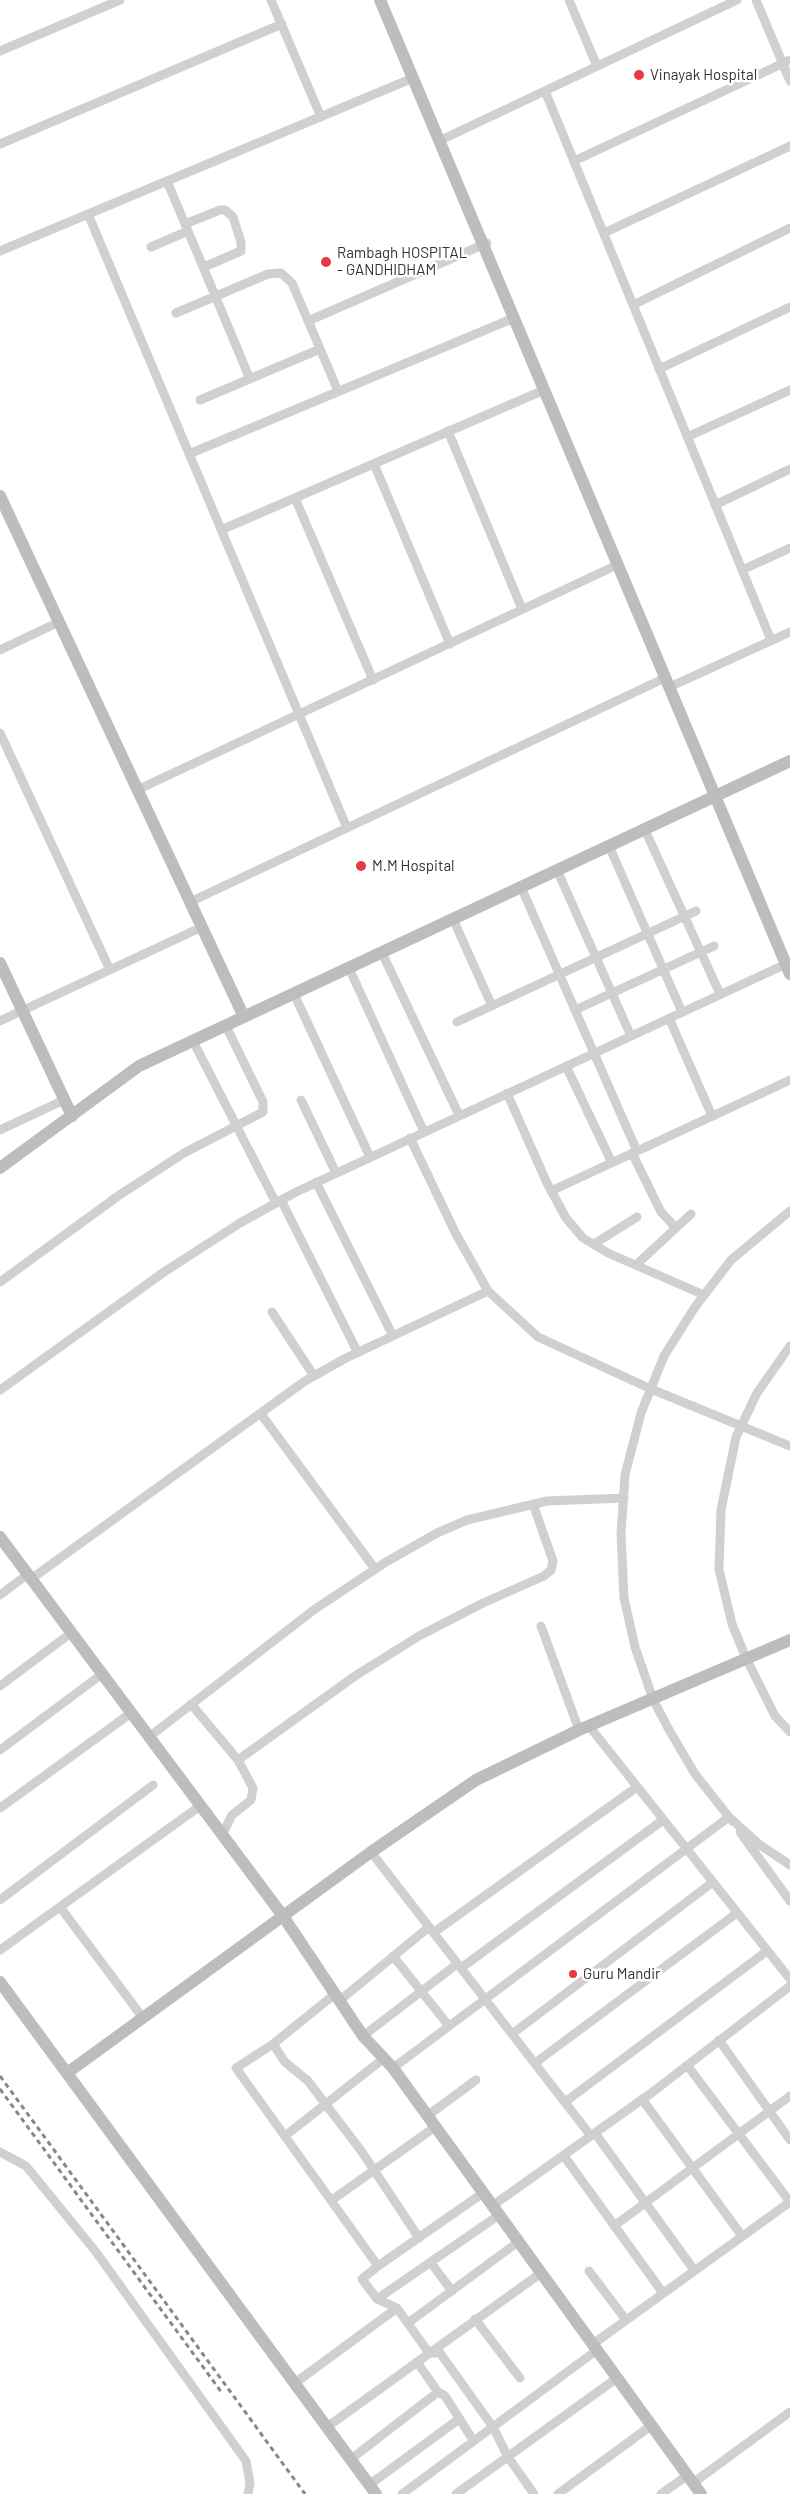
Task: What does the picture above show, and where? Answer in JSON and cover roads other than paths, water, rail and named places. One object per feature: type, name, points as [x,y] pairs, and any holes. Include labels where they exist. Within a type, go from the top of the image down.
[{"type":"street","points":[[0,51],[120,0]]},
{"type":"street","points":[[272,0],[321,117]]},
{"type":"street","points":[[380,0],[413,78],[443,139]]},
{"type":"street","points":[[388,0],[514,318],[618,565],[671,681]]},
{"type":"street","points":[[570,0],[597,66]]},
{"type":"street","points":[[443,139],[736,0]]},
{"type":"street","points":[[756,0],[786,62],[790,81]]},
{"type":"street","points":[[0,144],[282,24]]},
{"type":"street","points":[[574,162],[786,62]]},
{"type":"street","points":[[0,251],[413,78]]},
{"type":"street","points":[[545,91],[771,640]]},
{"type":"street","points":[[604,234],[790,146]]},
{"type":"street","points":[[167,181],[250,379]]},
{"type":"street","points":[[151,247],[220,210],[226,210],[233,218],[242,242],[240,251],[204,267]]},
{"type":"street","points":[[88,214],[347,828]]},
{"type":"street","points":[[633,304],[790,228]]},
{"type":"street","points":[[308,321],[485,244]]},
{"type":"street","points":[[0,1390],[164,1272],[240,1223],[278,1202],[316,1182],[459,1115],[789,964],[485,244]]},
{"type":"street","points":[[176,313],[268,274],[281,274],[292,283],[338,391]]},
{"type":"street","points":[[660,369],[790,307]]},
{"type":"street","points":[[189,454],[514,318]]},
{"type":"street","points":[[200,400],[320,349]]},
{"type":"street","points":[[222,530],[544,390]]},
{"type":"street","points":[[687,437],[790,390]]},
{"type":"street","points":[[448,431],[522,610]]},
{"type":"street","points":[[374,464],[450,644]]},
{"type":"street","points":[[716,505],[790,469]]},
{"type":"street","points":[[0,496],[244,1017]]},
{"type":"street","points":[[295,498],[373,680]]},
{"type":"street","points":[[742,570],[790,548]]},
{"type":"street","points":[[138,790],[618,565]]},
{"type":"street","points":[[0,650],[59,622]]},
{"type":"street","points":[[190,902],[347,828],[671,681],[790,632]]},
{"type":"street","points":[[0,733],[110,970]]},
{"type":"street","points":[[0,1168],[139,1066],[790,761]]},
{"type":"street","points":[[645,830],[720,994]]},
{"type":"street","points":[[609,846],[682,1012]]},
{"type":"street","points":[[557,870],[631,1036]]},
{"type":"street","points":[[521,887],[576,1010],[661,1212],[676,1228]]},
{"type":"street","points":[[457,1022],[696,910]]},
{"type":"street","points":[[453,919],[492,1006]]},
{"type":"street","points":[[0,1021],[202,927]]},
{"type":"street","points":[[576,1010],[714,946]]},
{"type":"street","points":[[382,953],[459,1115]]},
{"type":"street","points":[[0,962],[72,1116]]},
{"type":"street","points":[[349,968],[424,1132]]},
{"type":"street","points":[[294,994],[370,1157]]},
{"type":"street","points":[[669,1018],[712,1116]]},
{"type":"street","points":[[0,1282],[118,1196],[184,1153],[259,1114],[264,1108],[226,1026]]},
{"type":"street","points":[[192,1041],[358,1352]]},
{"type":"street","points":[[566,1066],[612,1163]]},
{"type":"street","points":[[552,1190],[790,1080]]},
{"type":"street","points":[[508,1093],[566,1218],[583,1238],[636,1265],[704,1295]]},
{"type":"street","points":[[0,1130],[64,1100]]},
{"type":"street","points":[[301,1100],[336,1173]]},
{"type":"street","points":[[410,1138],[456,1234],[488,1291],[538,1337],[651,1389],[790,1446]]},
{"type":"street","points":[[316,1182],[393,1336]]},
{"type":"street","points":[[790,1211],[731,1260],[704,1295],[664,1356],[641,1412],[626,1475],[621,1534],[624,1598],[635,1647],[653,1698],[695,1774],[790,1901]]},
{"type":"street","points":[[636,1265],[691,1214]]},
{"type":"street","points":[[594,1244],[637,1217]]},
{"type":"street","points":[[0,1595],[29,1577],[314,1376],[358,1352],[488,1291]]},
{"type":"street","points":[[272,1312],[314,1376]]},
{"type":"street","points":[[790,1346],[757,1393],[736,1438],[721,1510],[720,1569],[732,1624],[746,1658],[775,1716],[790,1732]]},
{"type":"street","points":[[261,1414],[375,1569]]},
{"type":"street","points":[[149,1737],[315,1609],[375,1569],[437,1533],[466,1520],[547,1501],[624,1498]]},
{"type":"street","points":[[238,1760],[355,1676],[418,1636],[544,1576],[551,1570],[553,1561],[533,1504]]},
{"type":"street","points":[[0,1537],[283,1916],[363,2036],[388,2063],[701,2494]]},
{"type":"street","points":[[541,1626],[584,1728],[638,1787],[790,1979]]},
{"type":"street","points":[[0,1686],[71,1633]]},
{"type":"street","points":[[67,2073],[371,1852],[476,1780],[584,1728],[790,1640]]},
{"type":"street","points":[[0,1750],[102,1674]]},
{"type":"street","points":[[191,1704],[238,1760],[251,1781],[253,1796],[232,1815],[222,1835]]},
{"type":"street","points":[[0,1808],[131,1713]]},
{"type":"street","points":[[0,1900],[153,1785]]},
{"type":"street","points":[[378,2266],[236,2068],[337,1998],[393,1956],[638,1787]]},
{"type":"street","points":[[0,1950],[200,1806]]},
{"type":"street","points":[[285,2136],[388,2063],[449,2026],[729,1817]]},
{"type":"street","points":[[729,1817],[760,1845],[790,1865]]},
{"type":"street","points":[[363,2036],[422,1991],[664,1820]]},
{"type":"street","points":[[371,1852],[565,2102],[593,2134],[694,2270]]},
{"type":"street","points":[[512,2034],[713,1882]]},
{"type":"street","points":[[60,1906],[143,2018]]},
{"type":"street","points":[[535,2063],[737,1913]]},
{"type":"street","points":[[565,2102],[767,1951]]},
{"type":"street","points":[[393,1956],[449,2026]]},
{"type":"street","points":[[0,1982],[372,2489],[459,2419]]},
{"type":"street","points":[[377,2299],[431,2264],[564,2156],[790,1986]]},
{"type":"street","points":[[719,2040],[790,2140]]},
{"type":"street","points":[[272,2044],[285,2062],[308,2082],[374,2168],[419,2238]]},
{"type":"street","points":[[402,2494],[493,2427],[595,2347],[626,2320],[790,2202],[687,2065]]},
{"type":"street","points":[[427,2116],[476,2080]]},
{"type":"street","points":[[614,2226],[790,2096]]},
{"type":"street","points":[[642,2099],[742,2236]]},
{"type":"street","points":[[332,2200],[374,2168],[435,2127]]},
{"type":"street","points":[[0,2152],[26,2166],[108,2268],[246,2461],[250,2483],[248,2494]]},
{"type":"street","points":[[564,2156],[663,2293]]},
{"type":"street","points":[[429,2353],[397,2308],[377,2299],[362,2279],[483,2193]]},
{"type":"street","points":[[408,2323],[518,2242]]},
{"type":"street","points":[[431,2264],[452,2290]]},
{"type":"street","points":[[589,2271],[626,2320]]},
{"type":"street","points":[[327,2426],[541,2272]]},
{"type":"street","points":[[295,2383],[397,2308]]},
{"type":"street","points":[[476,2319],[520,2378]]},
{"type":"street","points":[[429,2353],[440,2353],[493,2427],[508,2457],[534,2494]]},
{"type":"street","points":[[417,2362],[438,2392],[445,2396],[473,2440]]},
{"type":"street","points":[[456,2494],[617,2378]]},
{"type":"street","points":[[351,2459],[438,2392]]},
{"type":"street","points":[[661,2494],[690,2479],[790,2412]]},
{"type":"street","points":[[558,2494],[652,2426]]},
{"type":"railway","points":[[0,2076],[305,2494]]},
{"type":"railway","points":[[0,2089],[222,2393]]},
{"type":"place","name":"Vinayak Hospital","points":[[639,75]]},
{"type":"place","name":"Rambagh HOSPITAL - GANDHIDHAM","points":[[326,262]]},
{"type":"place","name":"M.M Hospital","points":[[361,866]]},
{"type":"place","name":"Guru Mandir","points":[[573,1974]]}]
